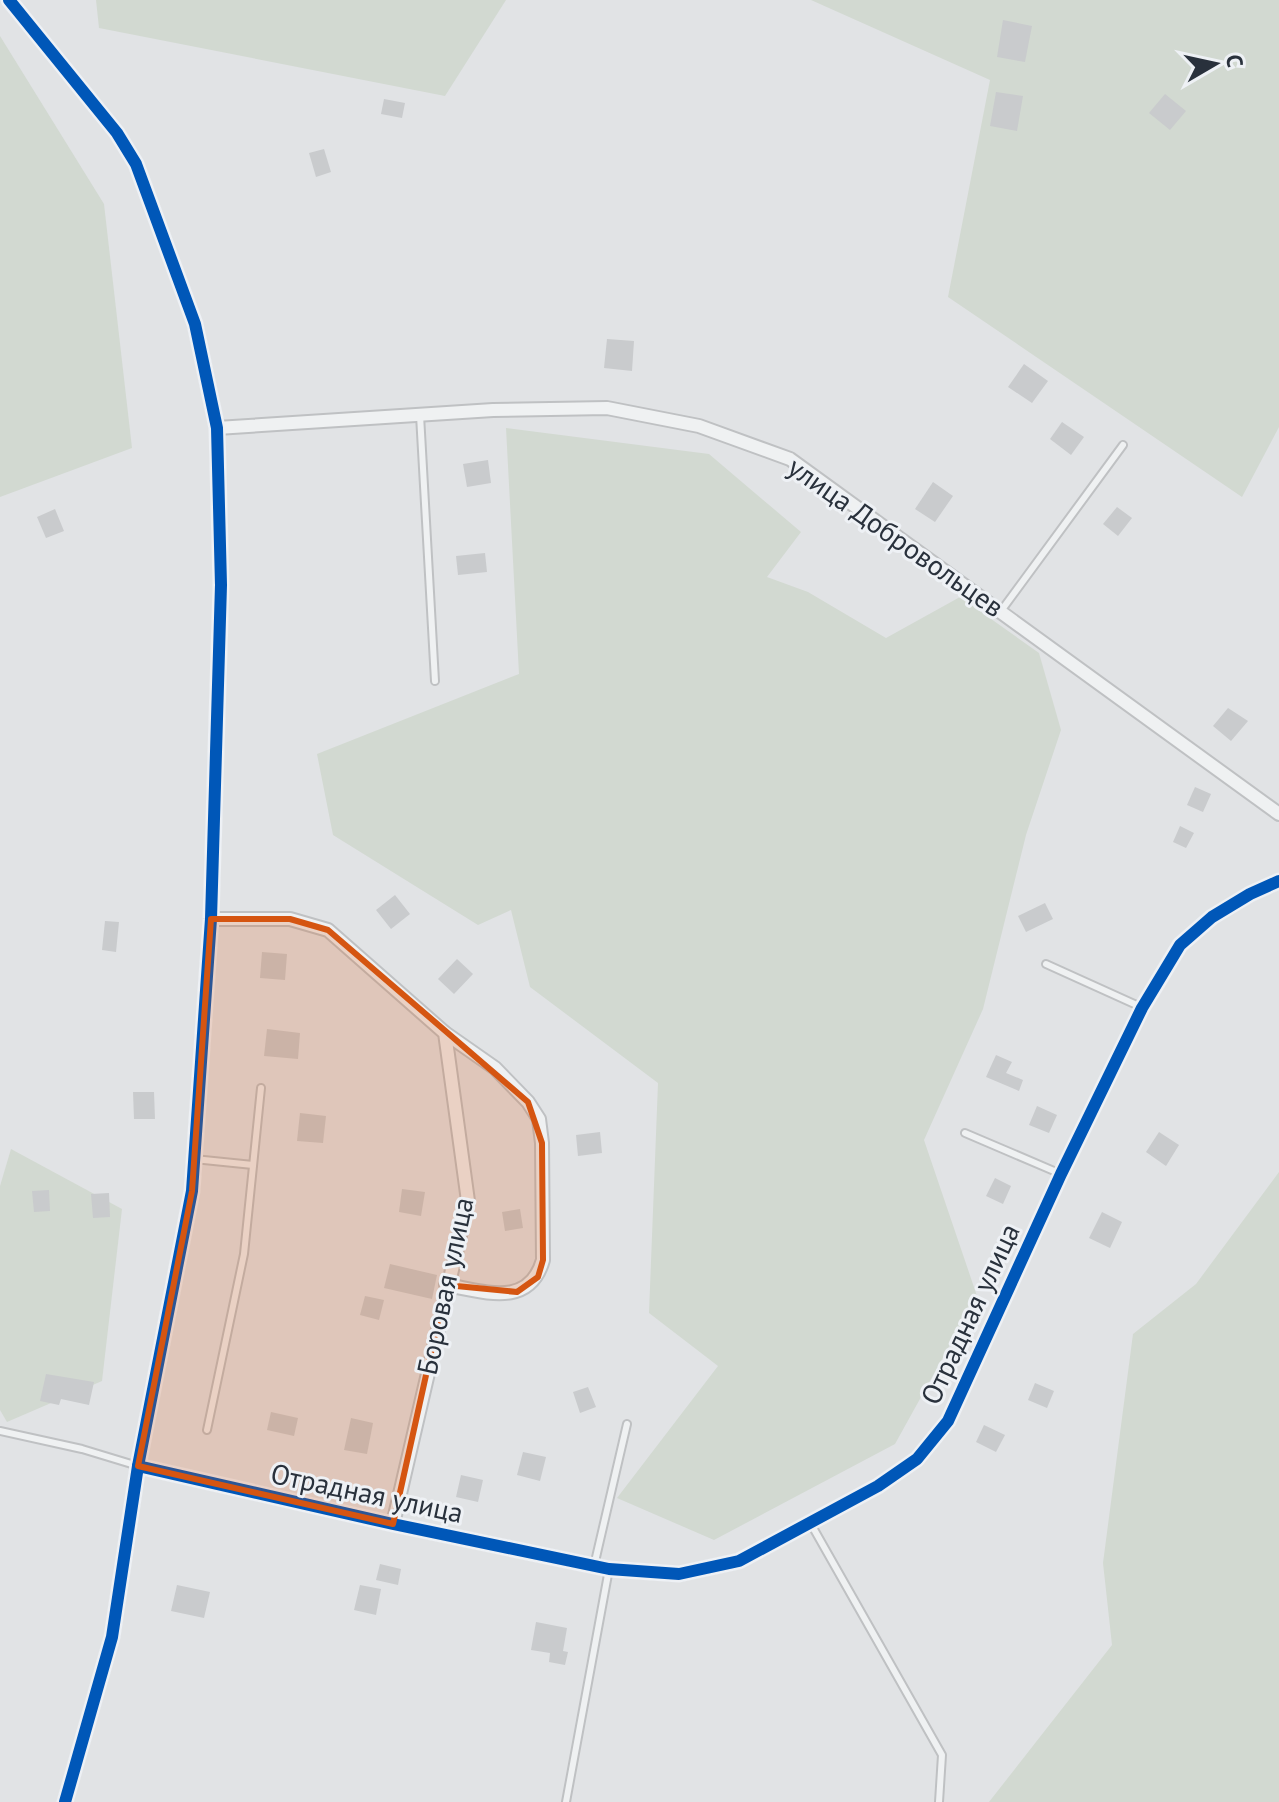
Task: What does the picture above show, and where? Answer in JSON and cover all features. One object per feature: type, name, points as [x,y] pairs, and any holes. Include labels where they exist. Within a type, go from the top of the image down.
[{"type":"street","points":[[9,0],[117,133],[136,164],[195,324],[217,428],[221,585],[211,919],[192,1191],[138,1466],[112,1637],[65,1802]]},
{"type":"street","name":"улица Добровольцев","points":[[217,428],[493,410],[607,408],[699,426],[790,459],[1279,814]]},
{"type":"street","name":"Отрадная улица","points":[[138,1466],[609,1569],[679,1574],[739,1561],[878,1486],[917,1459],[948,1421],[1061,1174],[1142,1008],[1180,945],[1212,917],[1279,881]]},
{"type":"street","points":[[211,919],[290,919],[328,930],[445,1033],[495,1068],[528,1102],[539,1119],[543,1260],[538,1277],[517,1292],[497,1294],[446,1285]]},
{"type":"street","name":"Боровая улица","points":[[393,1524],[446,1285],[468,1201],[445,1033]]},
{"type":"lane","points":[[420,415],[435,681]]},
{"type":"lane","points":[[1001,611],[1123,445]]},
{"type":"lane","points":[[1046,964],[1142,1008]]},
{"type":"lane","points":[[207,1430],[244,1254],[261,1088]]},
{"type":"lane","points":[[965,1133],[1061,1174]]},
{"type":"lane","points":[[194,1159],[253,1165]]},
{"type":"lane","points":[[594,1566],[627,1424]]},
{"type":"lane","points":[[0,1431],[82,1449],[138,1466]]},
{"type":"lane","points":[[811,1524],[942,1755],[939,1802]]},
{"type":"lane","points":[[566,1802],[609,1569]]},
{"type":"highlighted area","points":[[211,919],[290,919],[328,930],[528,1102],[542,1143],[543,1260],[538,1277],[517,1292],[446,1285],[393,1524],[138,1466],[192,1191]]},
{"type":"shaded area","points":[[96,0],[506,0],[445,96],[99,28]]},
{"type":"shaded area","points":[[811,0],[1279,0],[1279,427],[1242,497],[948,297],[990,80]]},
{"type":"shaded area","points":[[0,36],[104,204],[132,448],[0,497]]},
{"type":"shaded area","points":[[506,428],[709,454],[801,532],[767,577],[808,592],[886,638],[960,597],[1039,653],[1061,730],[1026,835],[983,1009],[924,1140],[977,1296],[895,1444],[714,1540],[617,1498],[718,1366],[649,1313],[658,1083],[530,987],[511,910],[478,925],[333,835],[317,754],[519,674]]},
{"type":"shaded area","points":[[11,1149],[122,1209],[102,1381],[7,1422],[0,1410],[0,1186]]},
{"type":"shaded area","points":[[1279,1172],[1279,1802],[989,1802],[1112,1645],[1103,1563],[1133,1334],[1196,1284]]},
{"type":"building","points":[[1003,20],[1032,26],[1025,62],[997,57]]},
{"type":"building","points":[[996,92],[1023,96],[1017,131],[990,126]]},
{"type":"building","points":[[1165,94],[1186,111],[1170,130],[1149,113]]},
{"type":"building","points":[[384,99],[405,103],[402,118],[381,114]]},
{"type":"building","points":[[324,149],[331,172],[316,177],[309,153]]},
{"type":"building","points":[[607,339],[634,341],[632,371],[604,368]]},
{"type":"building","points":[[1024,364],[1048,381],[1032,403],[1008,387]]},
{"type":"building","points":[[1062,422],[1084,437],[1071,455],[1050,439]]},
{"type":"building","points":[[488,460],[491,483],[467,487],[463,464]]},
{"type":"building","points":[[933,482],[953,496],[935,522],[915,509]]},
{"type":"building","points":[[1117,507],[1132,518],[1118,536],[1103,524]]},
{"type":"building","points":[[55,509],[64,531],[46,538],[37,517]]},
{"type":"building","points":[[485,553],[487,572],[458,575],[456,556]]},
{"type":"building","points":[[1228,708],[1248,721],[1231,741],[1213,726]]},
{"type":"building","points":[[1195,787],[1211,794],[1203,812],[1187,805]]},
{"type":"building","points":[[1180,826],[1194,833],[1186,848],[1173,842]]},
{"type":"building","points":[[395,895],[410,914],[391,929],[376,910]]},
{"type":"building","points":[[1045,903],[1053,919],[1026,932],[1018,916]]},
{"type":"building","points":[[105,921],[119,922],[116,952],[102,950]]},
{"type":"building","points":[[262,952],[287,954],[285,980],[260,978]]},
{"type":"building","points":[[457,959],[473,974],[454,994],[438,979]]},
{"type":"building","points":[[267,1029],[300,1033],[298,1059],[264,1056]]},
{"type":"building","points":[[996,1055],[1012,1062],[1006,1073],[1023,1080],[1019,1091],[986,1077]]},
{"type":"building","points":[[133,1092],[154,1092],[155,1119],[134,1119]]},
{"type":"building","points":[[1037,1106],[1057,1115],[1049,1133],[1029,1125]]},
{"type":"building","points":[[300,1113],[326,1116],[323,1143],[297,1141]]},
{"type":"building","points":[[600,1132],[602,1153],[578,1156],[576,1135]]},
{"type":"building","points":[[1159,1132],[1179,1145],[1166,1166],[1146,1152]]},
{"type":"building","points":[[995,1178],[1011,1186],[1003,1204],[986,1196]]},
{"type":"building","points":[[402,1189],[425,1192],[421,1216],[399,1212]]},
{"type":"building","points":[[49,1190],[50,1211],[34,1212],[32,1191]]},
{"type":"building","points":[[109,1193],[110,1217],[93,1218],[91,1194]]},
{"type":"building","points":[[520,1209],[523,1228],[505,1231],[502,1212]]},
{"type":"building","points":[[1102,1212],[1122,1222],[1110,1248],[1089,1238]]},
{"type":"building","points":[[390,1264],[437,1275],[432,1299],[384,1288]]},
{"type":"building","points":[[365,1296],[384,1300],[379,1320],[360,1315]]},
{"type":"building","points":[[46,1374],[94,1382],[89,1405],[61,1399],[59,1405],[40,1401]]},
{"type":"building","points":[[1035,1383],[1054,1391],[1047,1408],[1028,1400]]},
{"type":"building","points":[[588,1387],[596,1407],[580,1413],[573,1392]]},
{"type":"building","points":[[271,1412],[298,1418],[294,1436],[267,1430]]},
{"type":"building","points":[[351,1418],[373,1423],[367,1454],[344,1450]]},
{"type":"building","points":[[984,1425],[1005,1435],[996,1452],[976,1442]]},
{"type":"building","points":[[523,1452],[546,1457],[540,1481],[517,1475]]},
{"type":"building","points":[[461,1475],[483,1480],[478,1502],[456,1497]]},
{"type":"building","points":[[380,1564],[401,1569],[398,1585],[376,1580]]},
{"type":"building","points":[[177,1585],[210,1592],[204,1618],[171,1611]]},
{"type":"building","points":[[360,1585],[381,1589],[376,1615],[354,1610]]},
{"type":"building","points":[[536,1622],[567,1628],[563,1651],[568,1652],[565,1665],[549,1662],[550,1653],[531,1650]]},
{"type":"cycle path","points":[[9,0],[117,133],[136,164],[195,324],[217,428],[221,585],[211,919],[192,1191],[138,1466],[112,1637],[65,1802]]},
{"type":"cycle path","points":[[138,1466],[609,1569],[679,1574],[739,1561],[878,1486],[917,1459],[948,1421],[1061,1174],[1142,1008],[1180,945],[1212,917],[1279,881]]}]
